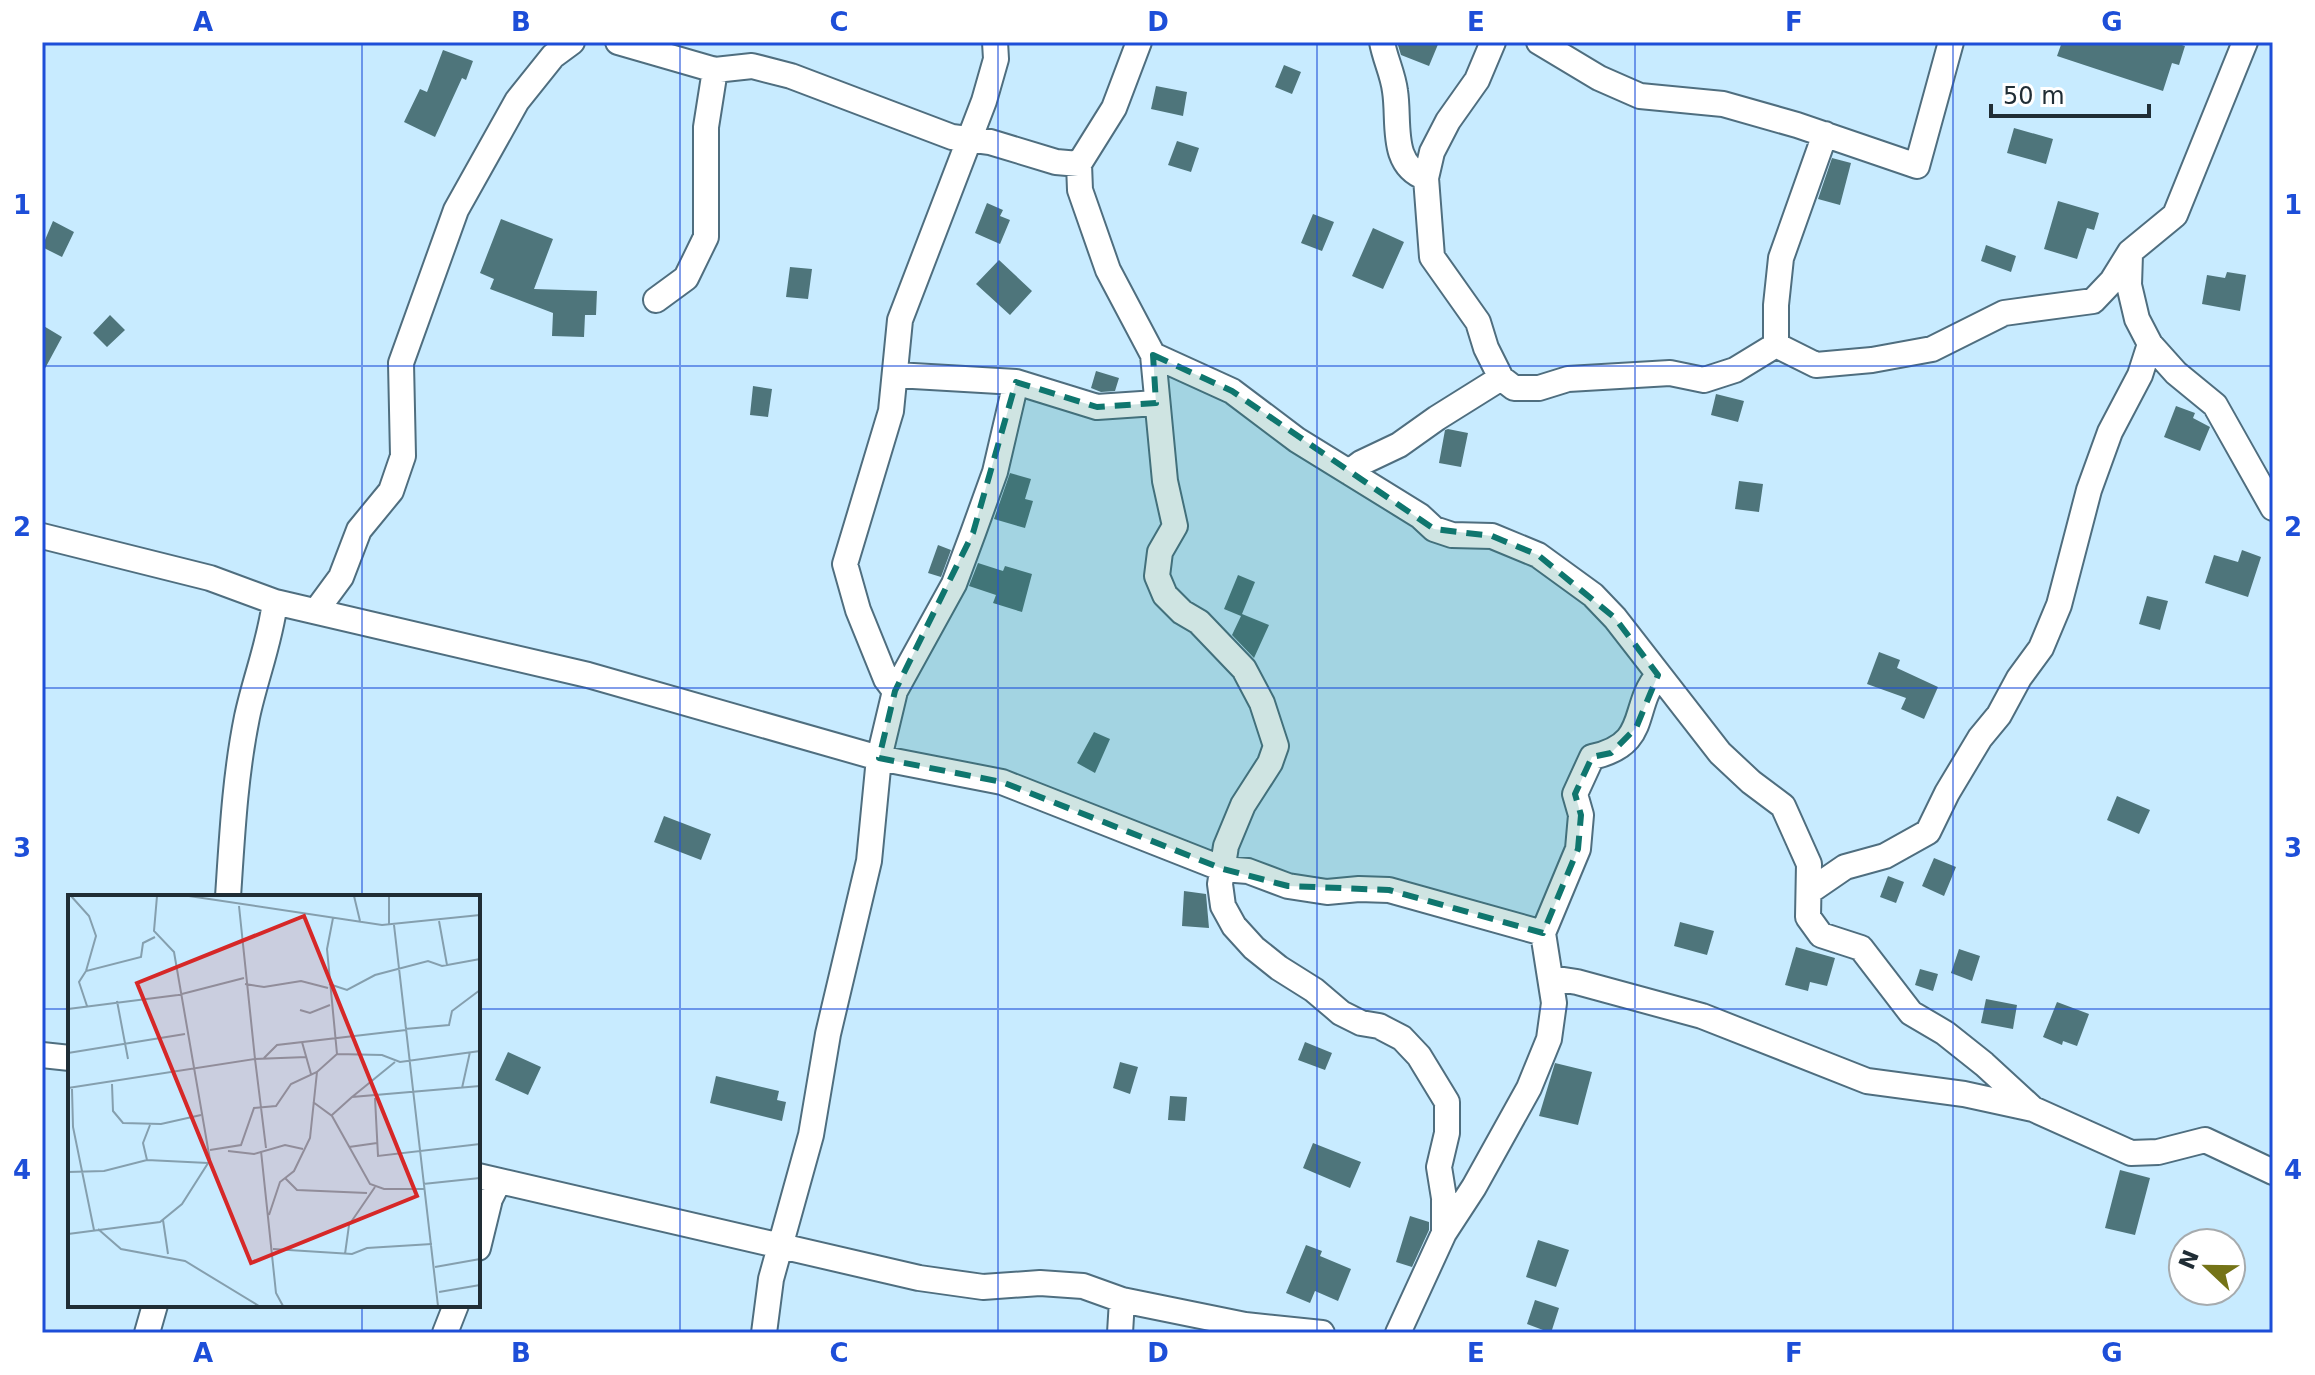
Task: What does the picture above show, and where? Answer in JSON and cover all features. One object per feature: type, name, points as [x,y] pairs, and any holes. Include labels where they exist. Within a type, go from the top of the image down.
[{"type":"street","points":[[316,611],[341,577],[359,530],[391,491],[403,456],[401,363],[456,210],[517,101],[553,56],[572,42]]},
{"type":"street","points":[[618,42],[715,70],[752,66],[791,76],[952,137],[990,142],[1056,162],[1079,164]]},
{"type":"street","points":[[895,691],[886,679],[858,610],[845,564],[891,411],[900,320],[969,139],[996,59],[995,42]]},
{"type":"street","points":[[1139,42],[1114,108],[1079,164],[1080,190],[1108,270],[1153,355],[1165,481],[1175,526],[1160,552],[1157,576],[1165,595],[1182,612],[1199,622],[1244,669],[1262,703],[1276,746],[1270,763],[1254,785],[1234,823],[1226,846],[1220,884],[1223,906],[1234,926],[1254,948],[1279,968],[1314,990],[1341,1013],[1402,1038],[1419,1056],[1447,1102],[1447,1133],[1439,1167],[1444,1198],[1444,1233]]},
{"type":"street","points":[[1382,42],[1395,89],[1398,144],[1404,164],[1415,175],[1426,178]]},
{"type":"street","points":[[1493,42],[1477,80],[1448,121],[1432,152],[1426,178],[1432,257],[1478,322],[1486,348],[1501,378],[1514,388],[1539,388],[1568,379],[1670,373],[1704,380],[1735,370],[1776,345]]},
{"type":"street","points":[[1539,42],[1599,78],[1640,96],[1723,104],[1825,134],[1917,166],[1951,42]]},
{"type":"street","points":[[1776,345],[1816,365],[1872,360],[1932,349],[2004,313],[2093,301],[2112,281],[2130,252],[2175,215],[2245,42]]},
{"type":"street","points":[[656,300],[686,278],[706,237],[706,127],[715,70]]},
{"type":"street","points":[[1776,345],[1781,258],[1825,134]]},
{"type":"street","points":[[2130,252],[2129,285],[2137,319],[2150,344],[2176,373],[2215,405],[2273,508]]},
{"type":"street","points":[[1810,891],[1845,867],[1885,856],[1928,832],[1980,738],[1999,715],[2019,678],[2041,648],[2059,605],[2110,432],[2140,375],[2150,344]]},
{"type":"street","points":[[1153,355],[1232,391],[1297,440],[1420,516],[1434,529],[1452,535],[1492,536],[1538,555],[1593,595],[1615,618],[1720,753],[1783,806],[1809,864],[1808,917],[1821,935],[1861,948],[1911,1013],[1945,1033],[2033,1109]]},
{"type":"street","points":[[896,375],[1016,382],[1097,407],[1156,403]]},
{"type":"street","points":[[1349,472],[1399,445],[1501,378]]},
{"type":"street","points":[[764,1333],[771,1279],[811,1135],[828,1034],[869,861],[879,758],[895,691],[954,584],[995,472],[1016,382]]},
{"type":"street","points":[[42,536],[210,578],[275,602],[588,675],[879,758],[1002,782],[1223,869],[1248,871],[1288,886],[1327,892],[1389,890],[1543,933]]},
{"type":"street","points":[[228,895],[232,822],[247,718],[275,602]]},
{"type":"street","points":[[1398,1333],[1444,1233],[1474,1187],[1529,1088],[1549,1039],[1554,1003],[1543,933],[1578,849],[1581,815],[1575,794],[1592,757],[1611,753],[1636,728],[1652,683],[1658,675]]},
{"type":"street","points":[[1551,978],[1577,982],[1702,1016],[1867,1081],[1964,1094],[2033,1109],[2131,1153],[2158,1152],[2205,1140],[2273,1172]]},
{"type":"street","points":[[42,1055],[68,1058]]},
{"type":"street","points":[[480,1240],[490,1199],[488,1178],[919,1278],[983,1287],[1040,1283],[1083,1286],[1122,1300],[1245,1325],[1322,1333]]},
{"type":"street","points":[[1120,1333],[1122,1300]]},
{"type":"street","points":[[147,1333],[154,1307]]},
{"type":"street","points":[[445,1333],[455,1307]]},
{"type":"highlighted area","points":[[1153,355],[1232,391],[1434,529],[1492,536],[1538,555],[1615,618],[1658,675],[1636,728],[1611,753],[1592,757],[1575,794],[1581,815],[1578,849],[1543,933],[1389,890],[1288,886],[1223,869],[1002,782],[879,758],[895,691],[973,533],[1016,382],[1097,407],[1156,403]]},
{"type":"building","points":[[1397,42],[1439,42],[1429,66],[1401,55]]},
{"type":"building","points":[[2062,42],[2173,42],[2185,46],[2179,65],[2172,63],[2163,91],[2057,56]]},
{"type":"building","points":[[443,50],[473,61],[435,137],[404,122],[420,89],[427,92]]},
{"type":"building","points":[[1284,65],[1301,72],[1292,94],[1275,87]]},
{"type":"building","points":[[1156,86],[1187,92],[1183,116],[1151,109]]},
{"type":"building","points":[[2014,128],[2053,139],[2046,164],[2007,153]]},
{"type":"building","points":[[1177,141],[1199,148],[1191,172],[1168,165]]},
{"type":"building","points":[[1832,158],[1851,163],[1840,205],[1818,199]]},
{"type":"building","points":[[2058,201],[2099,213],[2094,230],[2087,228],[2077,259],[2044,249]]},
{"type":"building","points":[[987,203],[1003,210],[1000,216],[1010,220],[1000,244],[975,233]]},
{"type":"building","points":[[1313,214],[1334,222],[1322,251],[1301,243]]},
{"type":"building","points":[[501,219],[553,239],[534,289],[597,291],[596,315],[585,315],[584,337],[552,336],[553,313],[490,289],[494,279],[480,273]]},
{"type":"building","points":[[53,221],[74,232],[62,257],[42,247]]},
{"type":"building","points":[[1373,228],[1404,242],[1383,289],[1352,276]]},
{"type":"building","points":[[1986,245],[2016,256],[2011,272],[1981,261]]},
{"type":"building","points":[[999,260],[1032,291],[1010,315],[976,284]]},
{"type":"building","points":[[790,267],[812,269],[808,299],[786,297]]},
{"type":"building","points":[[2227,272],[2246,275],[2240,311],[2202,304],[2207,275],[2225,278]]},
{"type":"building","points":[[110,315],[125,330],[107,347],[93,333]]},
{"type":"building","points":[[42,325],[62,337],[42,374]]},
{"type":"building","points":[[1096,371],[1119,378],[1115,391],[1101,392],[1091,388]]},
{"type":"building","points":[[753,386],[772,389],[768,417],[750,415]]},
{"type":"building","points":[[1716,394],[1744,401],[1738,422],[1711,415]]},
{"type":"building","points":[[2176,406],[2195,413],[2193,418],[2210,427],[2200,451],[2164,437]]},
{"type":"building","points":[[1445,430],[1468,433],[1461,467],[1439,463]]},
{"type":"building","points":[[1010,473],[1031,479],[1025,499],[1033,501],[1025,528],[994,519]]},
{"type":"building","points":[[1739,481],[1763,484],[1759,512],[1735,509]]},
{"type":"building","points":[[938,545],[951,550],[941,577],[928,573]]},
{"type":"building","points":[[2242,550],[2261,557],[2248,597],[2205,583],[2214,555],[2238,562]]},
{"type":"building","points":[[978,563],[1003,571],[1005,566],[1032,574],[1022,612],[993,603],[996,595],[969,586]]},
{"type":"building","points":[[1238,575],[1255,582],[1242,614],[1269,625],[1254,658],[1232,635],[1241,616],[1224,609]]},
{"type":"building","points":[[2147,596],[2168,601],[2160,630],[2139,624]]},
{"type":"building","points":[[1879,652],[1900,660],[1897,668],[1938,687],[1924,719],[1901,709],[1906,698],[1867,684]]},
{"type":"building","points":[[1094,732],[1110,739],[1095,773],[1077,763]]},
{"type":"building","points":[[2117,796],[2150,810],[2139,834],[2107,820]]},
{"type":"building","points":[[664,816],[711,834],[701,860],[654,842]]},
{"type":"building","points":[[1934,858],[1956,867],[1944,896],[1922,886]]},
{"type":"building","points":[[1888,876],[1904,882],[1896,903],[1880,897]]},
{"type":"building","points":[[1184,891],[1206,894],[1209,928],[1182,926]]},
{"type":"building","points":[[1680,922],[1714,931],[1707,955],[1674,946]]},
{"type":"building","points":[[1796,947],[1835,958],[1827,986],[1810,982],[1808,991],[1785,985]]},
{"type":"building","points":[[1959,949],[1980,956],[1972,981],[1951,973]]},
{"type":"building","points":[[1920,969],[1938,974],[1933,991],[1915,985]]},
{"type":"building","points":[[1986,999],[2017,1005],[2013,1029],[1981,1023]]},
{"type":"building","points":[[2057,1002],[2089,1014],[2077,1046],[2063,1041],[2062,1045],[2043,1037]]},
{"type":"building","points":[[1305,1042],[1332,1053],[1325,1070],[1298,1060]]},
{"type":"building","points":[[508,1052],[541,1067],[528,1095],[495,1080]]},
{"type":"building","points":[[1120,1062],[1138,1067],[1130,1094],[1113,1088]]},
{"type":"building","points":[[1555,1063],[1592,1072],[1578,1125],[1539,1116]]},
{"type":"building","points":[[716,1076],[779,1091],[777,1100],[786,1102],[782,1121],[710,1103]]},
{"type":"building","points":[[1170,1096],[1187,1097],[1185,1121],[1168,1120]]},
{"type":"building","points":[[1313,1143],[1361,1162],[1350,1188],[1303,1168]]},
{"type":"building","points":[[2120,1170],[2150,1178],[2135,1235],[2105,1228]]},
{"type":"building","points":[[1410,1216],[1429,1222],[1429,1230],[1412,1267],[1396,1262]]},
{"type":"building","points":[[1538,1240],[1569,1250],[1556,1287],[1526,1277]]},
{"type":"building","points":[[1306,1245],[1322,1251],[1320,1256],[1351,1269],[1338,1301],[1315,1291],[1310,1303],[1286,1293]]},
{"type":"building","points":[[1535,1300],[1559,1308],[1551,1333],[1527,1324]]}]
